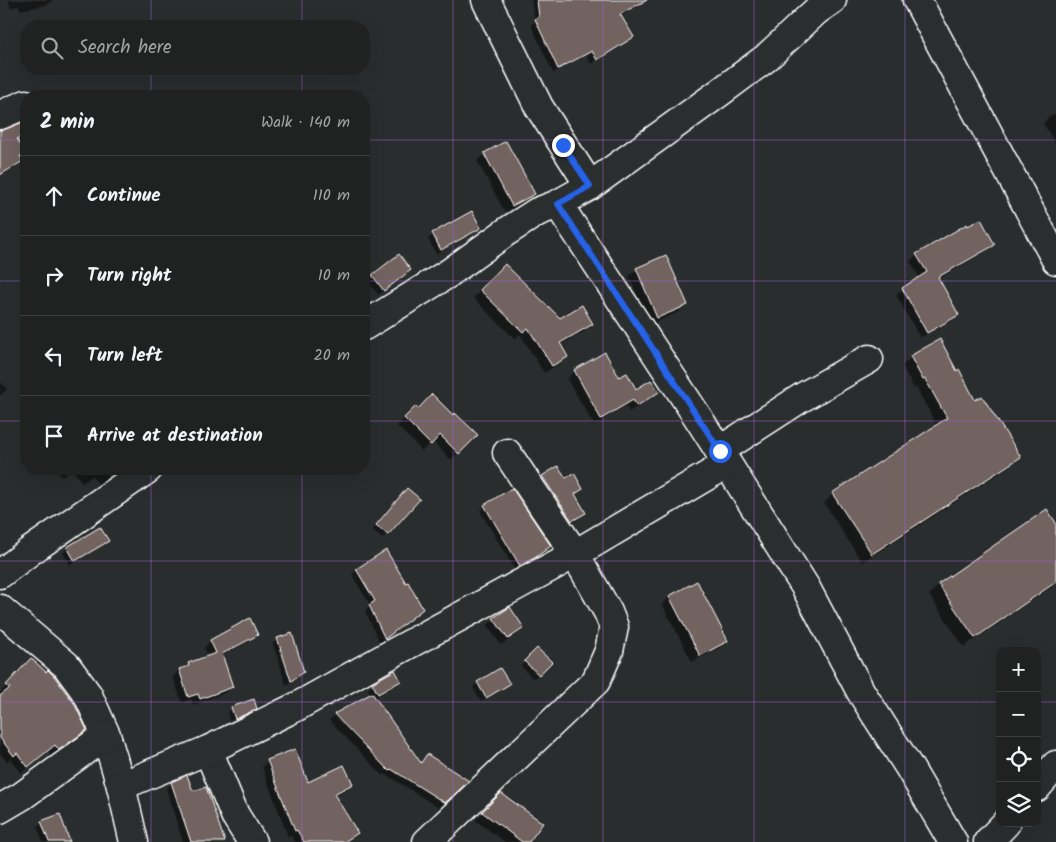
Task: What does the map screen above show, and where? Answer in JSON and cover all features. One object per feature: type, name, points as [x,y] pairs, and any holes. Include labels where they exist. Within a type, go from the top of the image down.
[{"type":"street","points":[[486,0],[538,107],[590,186]]},
{"type":"street","points":[[370,322],[449,273],[537,212],[558,204],[590,186],[758,64],[816,11],[832,0]]},
{"type":"street","points":[[917,0],[1056,260]]},
{"type":"street","points":[[0,115],[20,107]]},
{"type":"street","points":[[558,204],[806,588],[861,692],[909,767],[953,842]]},
{"type":"street","points":[[121,786],[208,750],[298,706],[574,554],[723,458],[801,398],[870,359]]},
{"type":"street","points":[[427,842],[596,681],[609,651],[614,628],[608,612],[574,554],[507,453]]},
{"type":"street","points":[[0,574],[139,475]]},
{"type":"street","points":[[0,609],[66,664],[88,695],[106,735],[121,786],[134,842]]},
{"type":"street","points":[[0,809],[22,796],[106,735]]},
{"type":"street","points":[[208,750],[235,815],[252,842]]},
{"type":"street","points":[[1041,782],[1056,765]]},
{"type":"street","points":[[988,842],[1002,827]]},
{"type":"building","points":[[537,0],[647,0],[620,14],[634,37],[597,60],[592,51],[558,69],[535,19],[539,17]]},
{"type":"building","points":[[20,123],[20,138],[17,139],[20,144],[20,163],[0,175],[0,130]]},
{"type":"building","points":[[506,141],[535,194],[512,206],[484,153]]},
{"type":"building","points":[[472,211],[481,228],[441,250],[432,233]]},
{"type":"building","points":[[981,219],[995,245],[938,277],[959,315],[927,333],[902,288],[927,272],[916,254],[967,224],[968,226]]},
{"type":"building","points":[[399,254],[411,270],[384,291],[372,275]]},
{"type":"building","points":[[666,255],[688,305],[657,318],[636,268]]},
{"type":"building","points":[[505,264],[560,318],[582,305],[593,324],[560,343],[568,357],[552,366],[528,328],[523,332],[480,290]]},
{"type":"building","points":[[940,339],[957,371],[959,369],[975,400],[982,396],[1021,457],[872,554],[832,493],[947,418],[910,356]]},
{"type":"building","points":[[605,352],[619,377],[627,373],[636,389],[651,380],[659,392],[637,406],[633,400],[601,419],[574,370]]},
{"type":"building","points":[[432,394],[453,415],[455,413],[478,435],[459,454],[440,435],[431,445],[404,418],[416,406],[418,409]]},
{"type":"building","points":[[558,466],[566,478],[574,473],[583,489],[575,494],[586,513],[572,521],[542,476]]},
{"type":"building","points":[[407,488],[420,499],[388,535],[376,525]]},
{"type":"building","points":[[512,488],[551,546],[520,566],[484,505]]},
{"type":"building","points":[[1047,509],[1056,523],[1056,582],[975,638],[938,584]]},
{"type":"building","points":[[100,527],[109,541],[75,561],[67,547]]},
{"type":"building","points":[[386,550],[406,583],[408,582],[423,609],[385,639],[369,605],[375,601],[356,569]]},
{"type":"building","points":[[697,581],[728,641],[700,656],[669,596]]},
{"type":"building","points":[[510,607],[524,628],[508,639],[493,618]]},
{"type":"building","points":[[250,618],[258,635],[222,654],[233,687],[200,699],[198,694],[188,697],[179,669],[189,666],[188,663],[216,653],[210,640]]},
{"type":"building","points":[[292,633],[304,672],[291,681],[277,638]]},
{"type":"building","points":[[537,648],[552,662],[539,675],[524,661]]},
{"type":"building","points":[[31,658],[46,672],[48,670],[54,676],[74,703],[87,730],[59,750],[55,745],[28,767],[17,753],[14,756],[0,738],[0,696],[10,688],[6,685]]},
{"type":"building","points":[[500,668],[510,684],[486,698],[477,682]]},
{"type":"building","points":[[395,670],[401,681],[378,694],[372,683]]},
{"type":"building","points":[[372,693],[421,763],[427,754],[469,781],[445,803],[391,769],[389,771],[334,714]]},
{"type":"building","points":[[254,699],[257,709],[235,719],[231,707]]},
{"type":"building","points":[[295,749],[308,782],[344,765],[353,784],[334,794],[358,833],[344,842],[304,842],[297,830],[295,831],[267,760]]},
{"type":"building","points":[[187,775],[193,791],[206,787],[225,842],[191,842],[171,782]]},
{"type":"building","points":[[501,793],[543,823],[529,842],[522,842],[482,812]]},
{"type":"building","points":[[60,814],[70,842],[49,842],[41,821]]},
{"type":"route","points":[[563,145],[590,186],[558,204],[720,451]]}]
